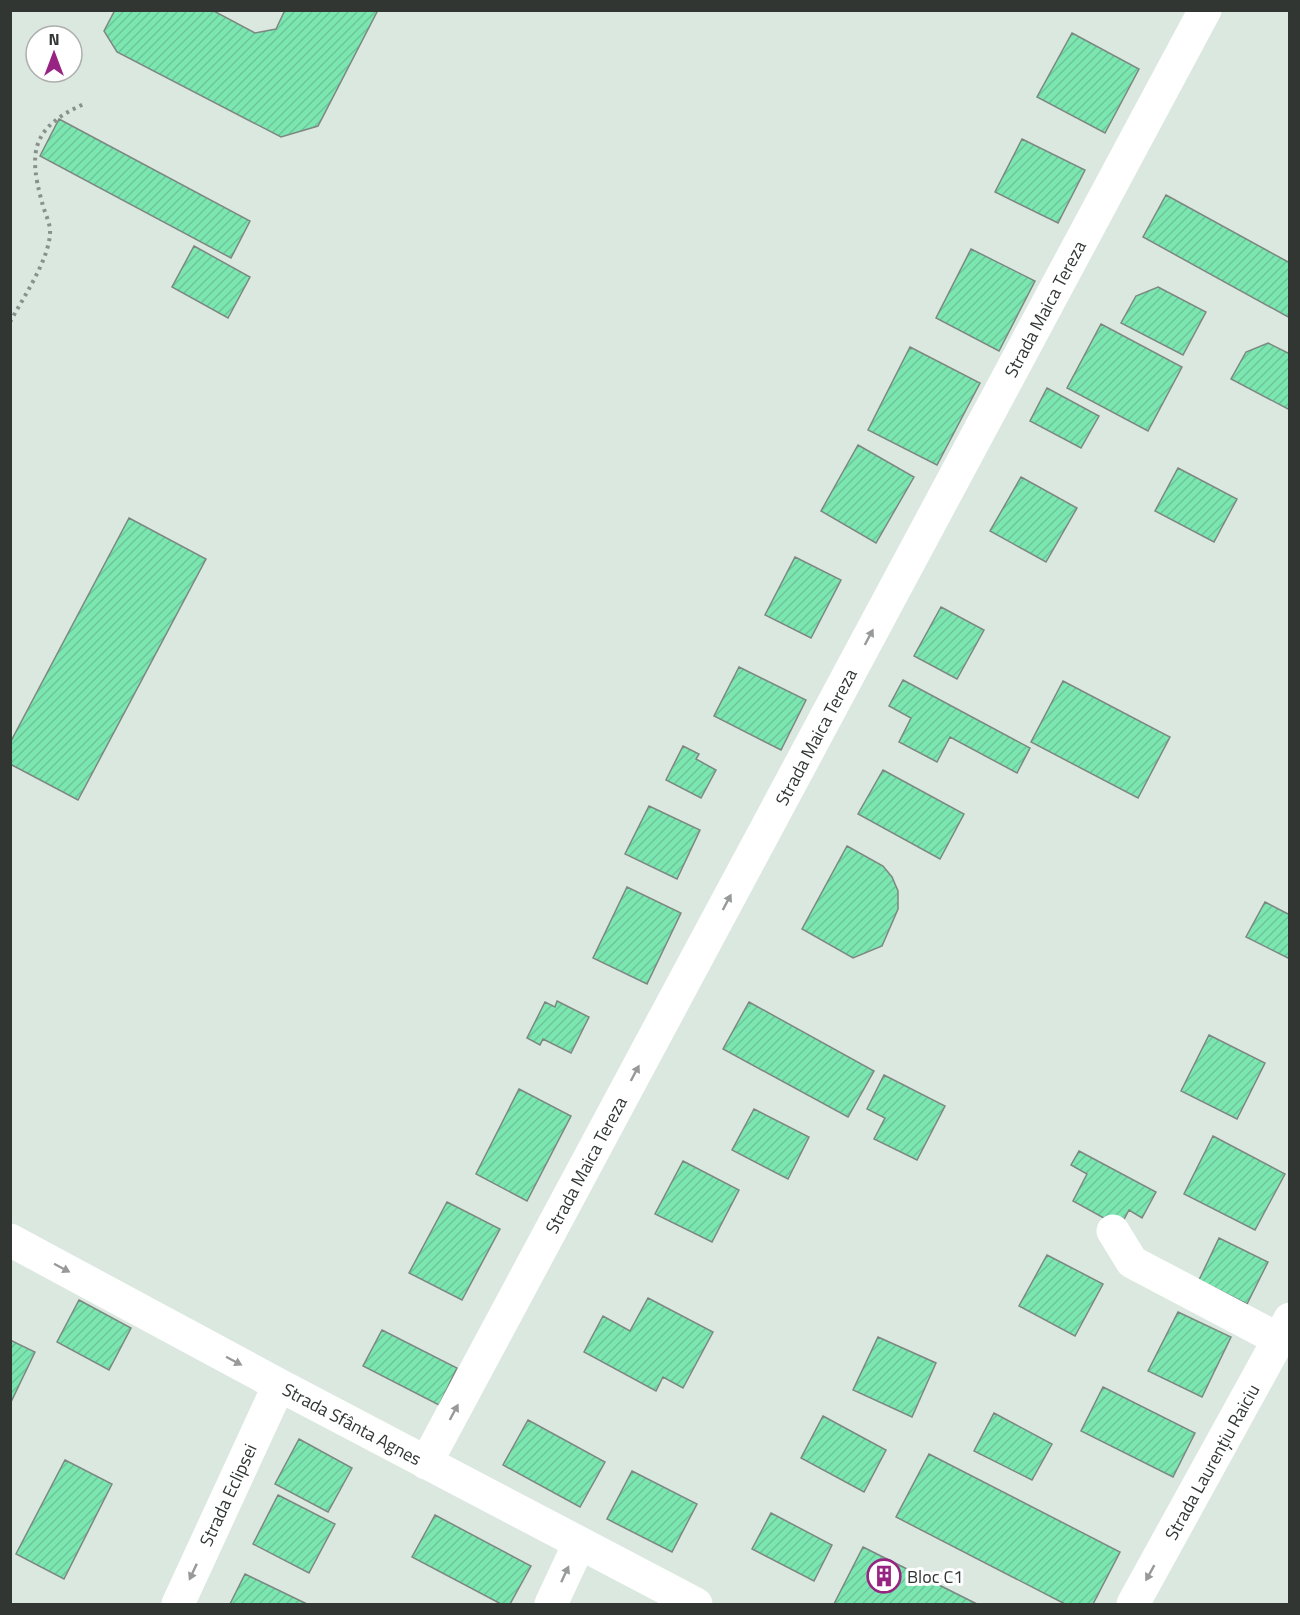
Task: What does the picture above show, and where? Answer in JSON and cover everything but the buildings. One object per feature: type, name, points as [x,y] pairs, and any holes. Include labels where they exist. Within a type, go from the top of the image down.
[{"type":"street","name":"Strada Maica Tereza","points":[[426,1463],[1205,10]]},
{"type":"street","points":[[1113,1232],[1132,1262],[1284,1329]]},
{"type":"street","name":"Strada Sfânta Agnes","points":[[10,1240],[696,1605]]},
{"type":"street","name":"Strada Laurențiu Raiciu","points":[[1133,1605],[1284,1329]]},
{"type":"street","name":"Strada Eclipsei","points":[[178,1605],[279,1385]]},
{"type":"street","points":[[551,1605],[579,1544]]},
{"type":"path","points":[[10,322],[48,247],[51,231],[33,166],[37,149],[46,129],[60,114],[86,103]]},
{"type":"place","name":"Bloc C1","points":[[884,1576]]}]
